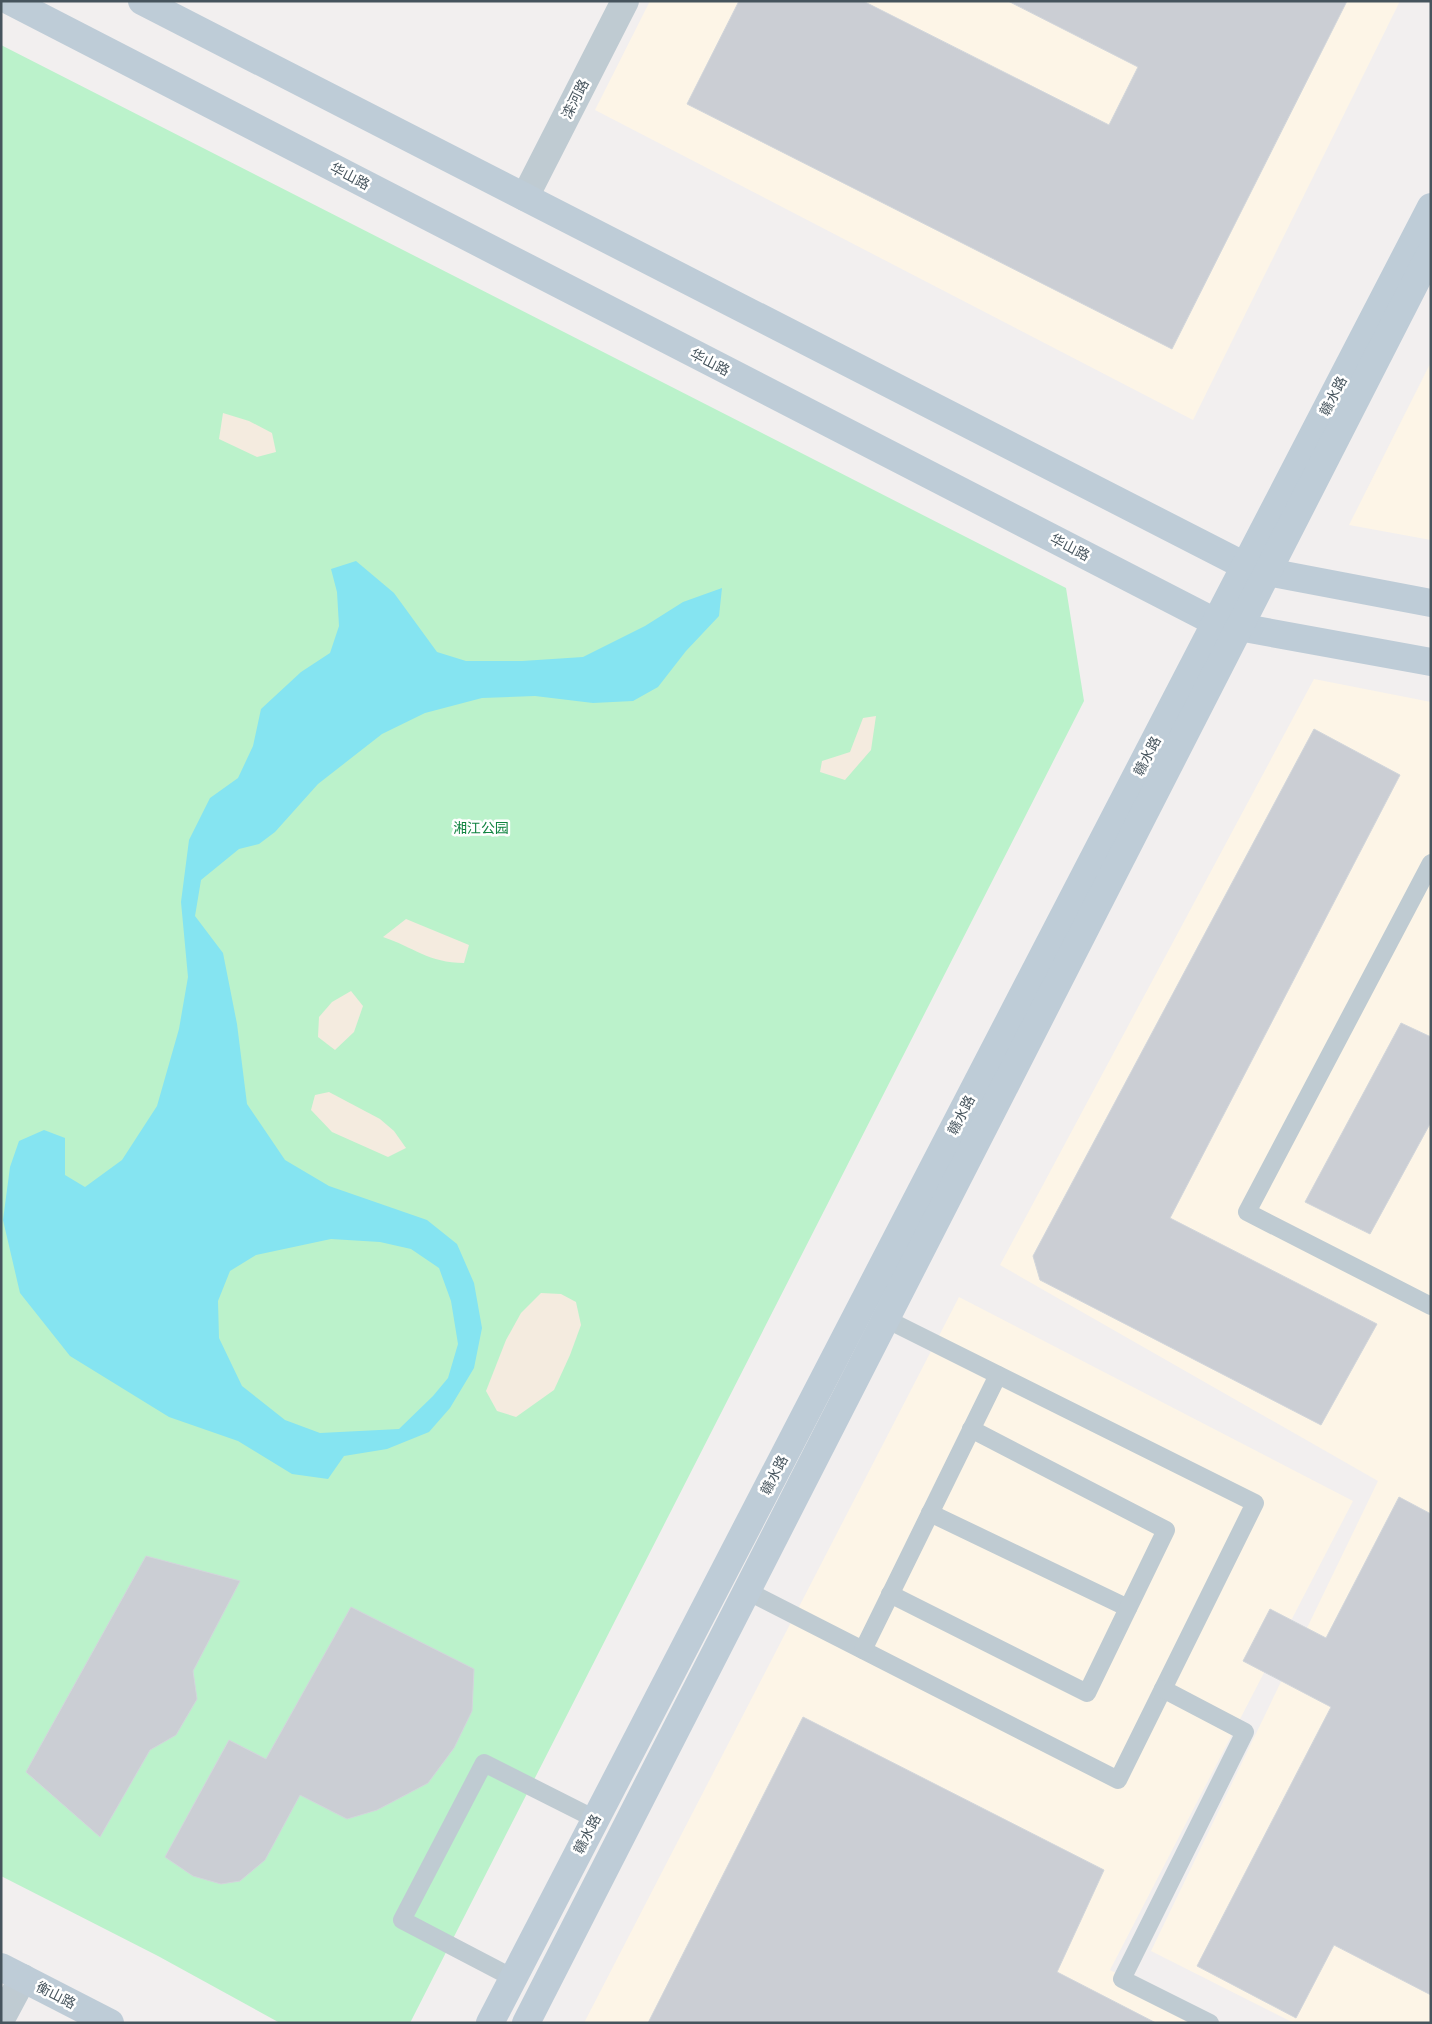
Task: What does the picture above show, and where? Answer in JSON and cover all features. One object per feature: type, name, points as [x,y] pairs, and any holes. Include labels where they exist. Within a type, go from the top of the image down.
[{"type":"main road","name":"华山路","points":[[10,1],[1228,625],[1431,662]]},
{"type":"main road","points":[[142,1],[1256,569],[1431,603]]},
{"type":"main road","name":"赣水路","points":[[526,2023],[886,1319],[1256,569],[1431,207]]},
{"type":"main road","name":"赣水路","points":[[1256,569],[1431,252]]},
{"type":"main road","name":"赣水路","points":[[490,2023],[595,1819],[1228,625]]},
{"type":"main road","name":"衡山路","points":[[12,1972],[110,2023]]},
{"type":"street","name":"滦河路","points":[[524,197],[625,1]]},
{"type":"street","points":[[1,2019],[12,1972]]},
{"type":"lane","points":[[1431,862],[1247,1212],[1431,1306]]},
{"type":"lane","points":[[747,1591],[1118,1780],[1256,1503],[886,1319]]},
{"type":"lane","points":[[863,1650],[998,1375]]},
{"type":"lane","points":[[890,1594],[1087,1693],[1166,1530],[971,1429]]},
{"type":"lane","points":[[930,1513],[1128,1608]]},
{"type":"lane","points":[[1163,1689],[1245,1732],[1122,1979],[1210,2023]]},
{"type":"lane","points":[[513,1978],[402,1920],[484,1763],[595,1819]]},
{"type":"shaded area","points":[[650,1],[1400,1],[1193,420],[595,110]]},
{"type":"shaded area","points":[[1431,362],[1431,540],[1349,525]]},
{"type":"shaded area","points":[[1314,679],[1431,702],[1431,2023],[1294,2023],[1151,1951],[1378,1481],[1000,1265]]},
{"type":"shaded area","points":[[959,1297],[1353,1501],[1110,1970],[1212,2023],[584,2023]]},
{"type":"green space","name":"湘江公园","points":[[1,45],[1066,588],[1084,701],[410,2023],[280,2023],[158,1956],[1,1876]]},
{"type":"sand","points":[[223,413],[249,421],[272,433],[276,452],[257,457],[219,439]]},
{"type":"sand","points":[[876,716],[871,750],[845,780],[820,772],[822,761],[850,752],[863,718]]},
{"type":"sand","points":[[406,919],[469,945],[464,963],[431,957],[383,937]]},
{"type":"sand","points":[[351,991],[363,1006],[354,1032],[335,1050],[318,1037],[319,1017],[332,1002]]},
{"type":"sand","points":[[329,1092],[380,1119],[394,1131],[406,1148],[388,1157],[332,1132],[311,1110],[315,1095]]},
{"type":"sand","points":[[541,1293],[561,1294],[576,1302],[581,1325],[554,1390],[516,1417],[497,1411],[486,1391],[506,1340],[521,1313]]},
{"type":"water","points":[[356,561],[394,593],[437,652],[466,661],[522,661],[583,657],[645,626],[683,602],[722,588],[719,616],[686,651],[658,687],[633,701],[593,703],[535,696],[482,698],[425,713],[382,734],[318,784],[275,832],[259,844],[239,849],[201,880],[195,916],[223,953],[237,1024],[247,1104],[285,1160],[329,1186],[427,1220],[457,1244],[474,1283],[482,1328],[474,1368],[450,1408],[429,1432],[387,1449],[344,1456],[328,1479],[292,1474],[238,1441],[169,1417],[70,1356],[20,1293],[3,1220],[10,1167],[19,1141],[44,1130],[65,1138],[65,1175],[85,1187],[122,1160],[157,1106],[179,1029],[188,977],[181,902],[189,840],[210,798],[238,778],[253,746],[261,709],[301,672],[330,653],[339,626],[337,592],[331,569]],"holes":[[[331,1239],[380,1242],[411,1249],[439,1268],[451,1301],[458,1344],[448,1378],[433,1396],[399,1429],[320,1433],[285,1420],[242,1386],[219,1338],[218,1301],[230,1271],[256,1255]]]},
{"type":"building","points":[[739,1],[863,1],[1109,125],[1138,67],[1008,1],[1347,1],[1172,349],[687,104]]},
{"type":"building","points":[[1314,729],[1400,775],[1170,1218],[1377,1324],[1321,1425],[1040,1280],[1033,1256]]},
{"type":"building","points":[[1401,1023],[1431,1037],[1431,1122],[1370,1234],[1305,1202]]},
{"type":"building","points":[[1399,1497],[1431,1514],[1431,1995],[1334,1945],[1296,2018],[1197,1966],[1331,1707],[1243,1661],[1270,1609],[1326,1638]]},
{"type":"building","points":[[146,1556],[240,1581],[193,1671],[197,1699],[176,1735],[150,1750],[100,1837],[26,1772]]},
{"type":"building","points":[[351,1607],[474,1669],[472,1711],[454,1748],[428,1783],[377,1810],[347,1819],[300,1795],[265,1860],[240,1881],[221,1884],[193,1876],[165,1857],[229,1740],[266,1759]]},
{"type":"building","points":[[803,1717],[1104,1870],[1057,1972],[1156,2023],[648,2023]]}]
